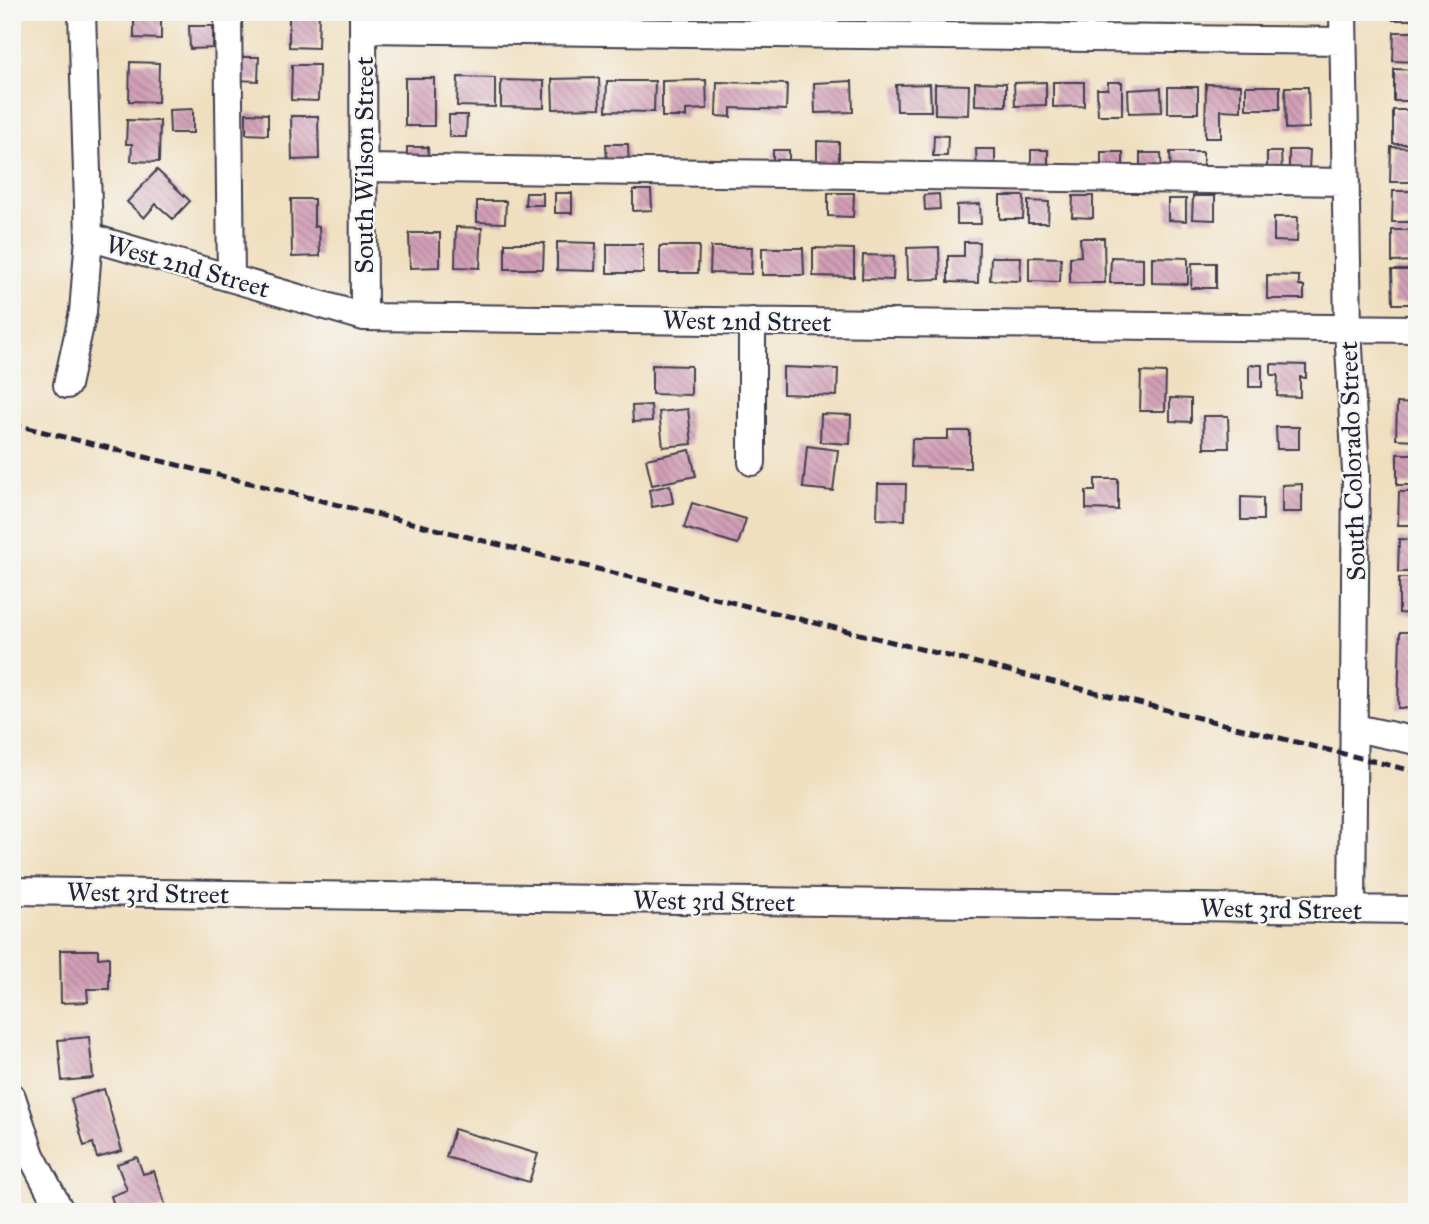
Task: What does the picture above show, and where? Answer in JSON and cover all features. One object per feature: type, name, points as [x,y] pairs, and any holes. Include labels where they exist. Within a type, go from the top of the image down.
[{"type":"street","points":[[67,385],[83,312],[89,237],[82,12]]},
{"type":"street","points":[[228,12],[231,278]]},
{"type":"street","name":"South Colorado Street","points":[[1343,12],[1348,330],[1356,472],[1352,909]]},
{"type":"street","points":[[363,21],[1343,41]]},
{"type":"street","name":"South Wilson Street","points":[[363,21],[364,317]]},
{"type":"street","points":[[364,168],[1346,183]]},
{"type":"street","name":"West 2nd Street","points":[[89,237],[364,317],[1417,329]]},
{"type":"street","points":[[752,321],[752,462]]},
{"type":"street","points":[[1354,729],[1417,741]]},
{"type":"street","name":"West 3rd Street","points":[[12,891],[1417,911]]},
{"type":"street","points":[[12,1097],[31,1155],[61,1212]]},
{"type":"building","points":[[134,12],[161,12],[161,39],[134,38]]},
{"type":"building","points":[[289,12],[319,12],[318,48],[289,47]]},
{"type":"building","points":[[1393,12],[1417,12],[1417,20],[1393,20]]},
{"type":"building","points":[[189,26],[213,26],[213,48],[190,49]]},
{"type":"building","points":[[1394,32],[1417,32],[1417,62],[1393,61]]},
{"type":"building","points":[[237,57],[259,57],[258,81],[236,80]]},
{"type":"building","points":[[130,62],[159,63],[158,102],[129,101]]},
{"type":"building","points":[[292,65],[319,65],[318,101],[291,100]]},
{"type":"building","points":[[1394,69],[1417,70],[1417,101],[1394,101]]},
{"type":"building","points":[[458,77],[495,78],[495,107],[457,106]]},
{"type":"building","points":[[405,78],[434,78],[434,126],[405,126]]},
{"type":"building","points":[[599,78],[600,108],[553,109],[552,79]]},
{"type":"building","points":[[501,80],[544,81],[544,108],[501,107]]},
{"type":"building","points":[[706,80],[707,109],[686,110],[686,117],[662,117],[662,81]]},
{"type":"building","points":[[607,81],[655,81],[654,112],[606,111]]},
{"type":"building","points":[[852,81],[853,112],[815,113],[814,83]]},
{"type":"building","points":[[717,82],[787,84],[786,110],[731,108],[731,117],[716,116]]},
{"type":"building","points":[[975,82],[1006,83],[1006,106],[975,105]]},
{"type":"building","points":[[1046,82],[1046,105],[1015,106],[1014,83]]},
{"type":"building","points":[[1053,82],[1084,82],[1084,106],[1053,107]]},
{"type":"building","points":[[1108,82],[1122,82],[1122,115],[1098,115],[1097,89],[1108,89]]},
{"type":"building","points":[[930,84],[931,111],[897,111],[896,85]]},
{"type":"building","points":[[935,84],[969,85],[968,115],[935,114]]},
{"type":"building","points":[[1206,84],[1241,85],[1241,111],[1221,110],[1221,138],[1205,138]]},
{"type":"building","points":[[1246,86],[1280,86],[1280,109],[1246,109]]},
{"type":"building","points":[[1168,87],[1198,87],[1198,113],[1168,113]]},
{"type":"building","points":[[1285,87],[1308,87],[1309,128],[1286,129]]},
{"type":"building","points":[[1161,88],[1162,112],[1129,113],[1128,90]]},
{"type":"building","points":[[193,109],[193,133],[170,133],[169,110]]},
{"type":"building","points":[[1393,110],[1417,110],[1417,144],[1393,144]]},
{"type":"building","points":[[246,113],[268,114],[268,135],[246,134]]},
{"type":"building","points":[[449,115],[467,115],[466,137],[449,137]]},
{"type":"building","points":[[291,116],[318,116],[319,159],[292,160]]},
{"type":"building","points":[[127,120],[160,121],[159,162],[131,161],[132,144],[126,144]]},
{"type":"building","points":[[934,135],[948,136],[947,156],[933,156]]},
{"type":"building","points":[[817,141],[839,142],[839,164],[817,164]]},
{"type":"building","points":[[606,144],[628,144],[629,166],[607,166]]},
{"type":"building","points":[[407,147],[428,147],[429,164],[407,164]]},
{"type":"building","points":[[1391,147],[1417,148],[1416,182],[1390,182]]},
{"type":"building","points":[[976,149],[995,149],[995,170],[977,171]]},
{"type":"building","points":[[773,150],[789,150],[789,171],[773,171]]},
{"type":"building","points":[[1031,150],[1048,150],[1048,171],[1031,172]]},
{"type":"building","points":[[1289,150],[1310,150],[1309,169],[1289,169]]},
{"type":"building","points":[[1101,152],[1123,152],[1123,172],[1101,172]]},
{"type":"building","points":[[1170,152],[1203,152],[1203,173],[1171,173]]},
{"type":"building","points":[[1267,152],[1281,152],[1282,172],[1267,173]]},
{"type":"building","points":[[1140,153],[1161,153],[1162,176],[1140,176]]},
{"type":"building","points":[[157,170],[190,201],[173,219],[156,204],[144,218],[127,202]]},
{"type":"building","points":[[633,190],[651,190],[652,210],[633,211]]},
{"type":"building","points":[[1393,191],[1417,191],[1416,222],[1392,222]]},
{"type":"building","points":[[526,193],[543,193],[543,205],[525,205]]},
{"type":"building","points":[[555,193],[572,193],[572,213],[555,213]]},
{"type":"building","points":[[828,193],[854,193],[853,217],[828,216]]},
{"type":"building","points":[[939,194],[940,209],[925,210],[924,195]]},
{"type":"building","points":[[1000,196],[1024,196],[1023,219],[1000,219]]},
{"type":"building","points":[[1073,196],[1093,196],[1093,218],[1072,217]]},
{"type":"building","points":[[1193,196],[1215,196],[1215,220],[1192,219]]},
{"type":"building","points":[[291,199],[314,199],[314,227],[319,226],[320,256],[292,257]]},
{"type":"building","points":[[1168,199],[1186,199],[1186,221],[1168,220]]},
{"type":"building","points":[[477,201],[506,201],[505,223],[477,222]]},
{"type":"building","points":[[1028,201],[1049,202],[1048,223],[1028,223]]},
{"type":"building","points":[[980,204],[981,224],[957,224],[957,205]]},
{"type":"building","points":[[1274,217],[1298,217],[1297,242],[1274,241]]},
{"type":"building","points":[[456,227],[482,228],[480,268],[455,267]]},
{"type":"building","points":[[1392,230],[1417,230],[1417,261],[1392,262]]},
{"type":"building","points":[[409,233],[440,233],[440,267],[410,268]]},
{"type":"building","points":[[1080,238],[1104,238],[1105,283],[1070,283],[1070,257],[1081,256]]},
{"type":"building","points":[[557,242],[596,243],[595,271],[557,270]]},
{"type":"building","points":[[964,242],[979,242],[978,283],[948,282],[948,256],[964,256]]},
{"type":"building","points":[[505,243],[544,243],[543,269],[505,269]]},
{"type":"building","points":[[607,244],[643,244],[643,273],[607,273]]},
{"type":"building","points":[[660,246],[699,246],[698,273],[660,273]]},
{"type":"building","points":[[711,247],[752,247],[751,274],[710,273]]},
{"type":"building","points":[[939,247],[940,279],[908,280],[907,248]]},
{"type":"building","points":[[762,248],[803,248],[804,275],[762,275]]},
{"type":"building","points":[[813,248],[854,249],[854,277],[813,276]]},
{"type":"building","points":[[863,255],[894,256],[893,280],[862,279]]},
{"type":"building","points":[[991,257],[1021,257],[1020,281],[990,280]]},
{"type":"building","points":[[1029,257],[1061,258],[1060,282],[1029,281]]},
{"type":"building","points":[[1111,257],[1143,258],[1143,283],[1110,283]]},
{"type":"building","points":[[1152,257],[1188,258],[1188,284],[1152,283]]},
{"type":"building","points":[[1192,263],[1216,263],[1216,288],[1191,288]]},
{"type":"building","points":[[1392,270],[1417,270],[1417,304],[1393,304]]},
{"type":"building","points":[[1267,275],[1299,276],[1299,286],[1304,286],[1304,299],[1267,299]]},
{"type":"building","points":[[1271,364],[1306,365],[1306,378],[1300,377],[1300,397],[1277,396],[1278,375],[1271,375]]},
{"type":"building","points":[[652,365],[691,366],[691,395],[652,394]]},
{"type":"building","points":[[1249,365],[1262,365],[1262,387],[1249,387]]},
{"type":"building","points":[[783,367],[838,369],[837,396],[783,394]]},
{"type":"building","points":[[1141,372],[1166,373],[1165,411],[1140,411]]},
{"type":"building","points":[[1170,398],[1191,399],[1191,422],[1170,421]]},
{"type":"building","points":[[1397,403],[1417,404],[1417,440],[1396,439]]},
{"type":"building","points":[[651,405],[652,421],[633,422],[632,406]]},
{"type":"building","points":[[688,409],[692,444],[663,447],[659,412]]},
{"type":"building","points":[[821,414],[851,415],[850,444],[820,442]]},
{"type":"building","points":[[1203,416],[1228,416],[1229,448],[1204,448]]},
{"type":"building","points":[[1276,427],[1299,427],[1299,449],[1277,449]]},
{"type":"building","points":[[948,431],[970,431],[970,468],[911,467],[912,439],[948,439]]},
{"type":"building","points":[[807,446],[838,450],[833,491],[803,488]]},
{"type":"building","points":[[690,450],[696,476],[652,485],[646,459]]},
{"type":"building","points":[[1397,454],[1417,454],[1417,485],[1397,485]]},
{"type":"building","points":[[1095,479],[1118,479],[1118,510],[1086,509],[1086,491],[1095,491]]},
{"type":"building","points":[[878,484],[906,484],[905,520],[877,519]]},
{"type":"building","points":[[1302,484],[1302,512],[1282,512],[1282,485]]},
{"type":"building","points":[[670,485],[673,503],[652,507],[649,490]]},
{"type":"building","points":[[1399,492],[1417,492],[1417,525],[1398,525]]},
{"type":"building","points":[[1241,497],[1263,498],[1263,520],[1241,520]]},
{"type":"building","points":[[692,503],[746,519],[738,544],[684,528]]},
{"type":"building","points":[[1399,539],[1417,540],[1417,572],[1398,572]]},
{"type":"building","points":[[1399,578],[1417,578],[1417,614],[1399,613]]},
{"type":"building","points":[[1400,632],[1417,632],[1417,708],[1398,708]]},
{"type":"building","points":[[60,950],[98,950],[98,958],[109,957],[109,989],[87,989],[88,1002],[61,1003]]},
{"type":"building","points":[[89,1037],[93,1078],[62,1081],[58,1040]]},
{"type":"building","points":[[104,1089],[122,1151],[97,1158],[93,1143],[84,1146],[71,1099]]},
{"type":"building","points":[[454,1129],[538,1154],[529,1182],[446,1157]]},
{"type":"building","points":[[137,1157],[143,1174],[154,1171],[166,1207],[151,1212],[116,1212],[111,1196],[127,1190],[117,1164]]},
{"type":"railway","points":[[12,424],[1417,772]]}]
